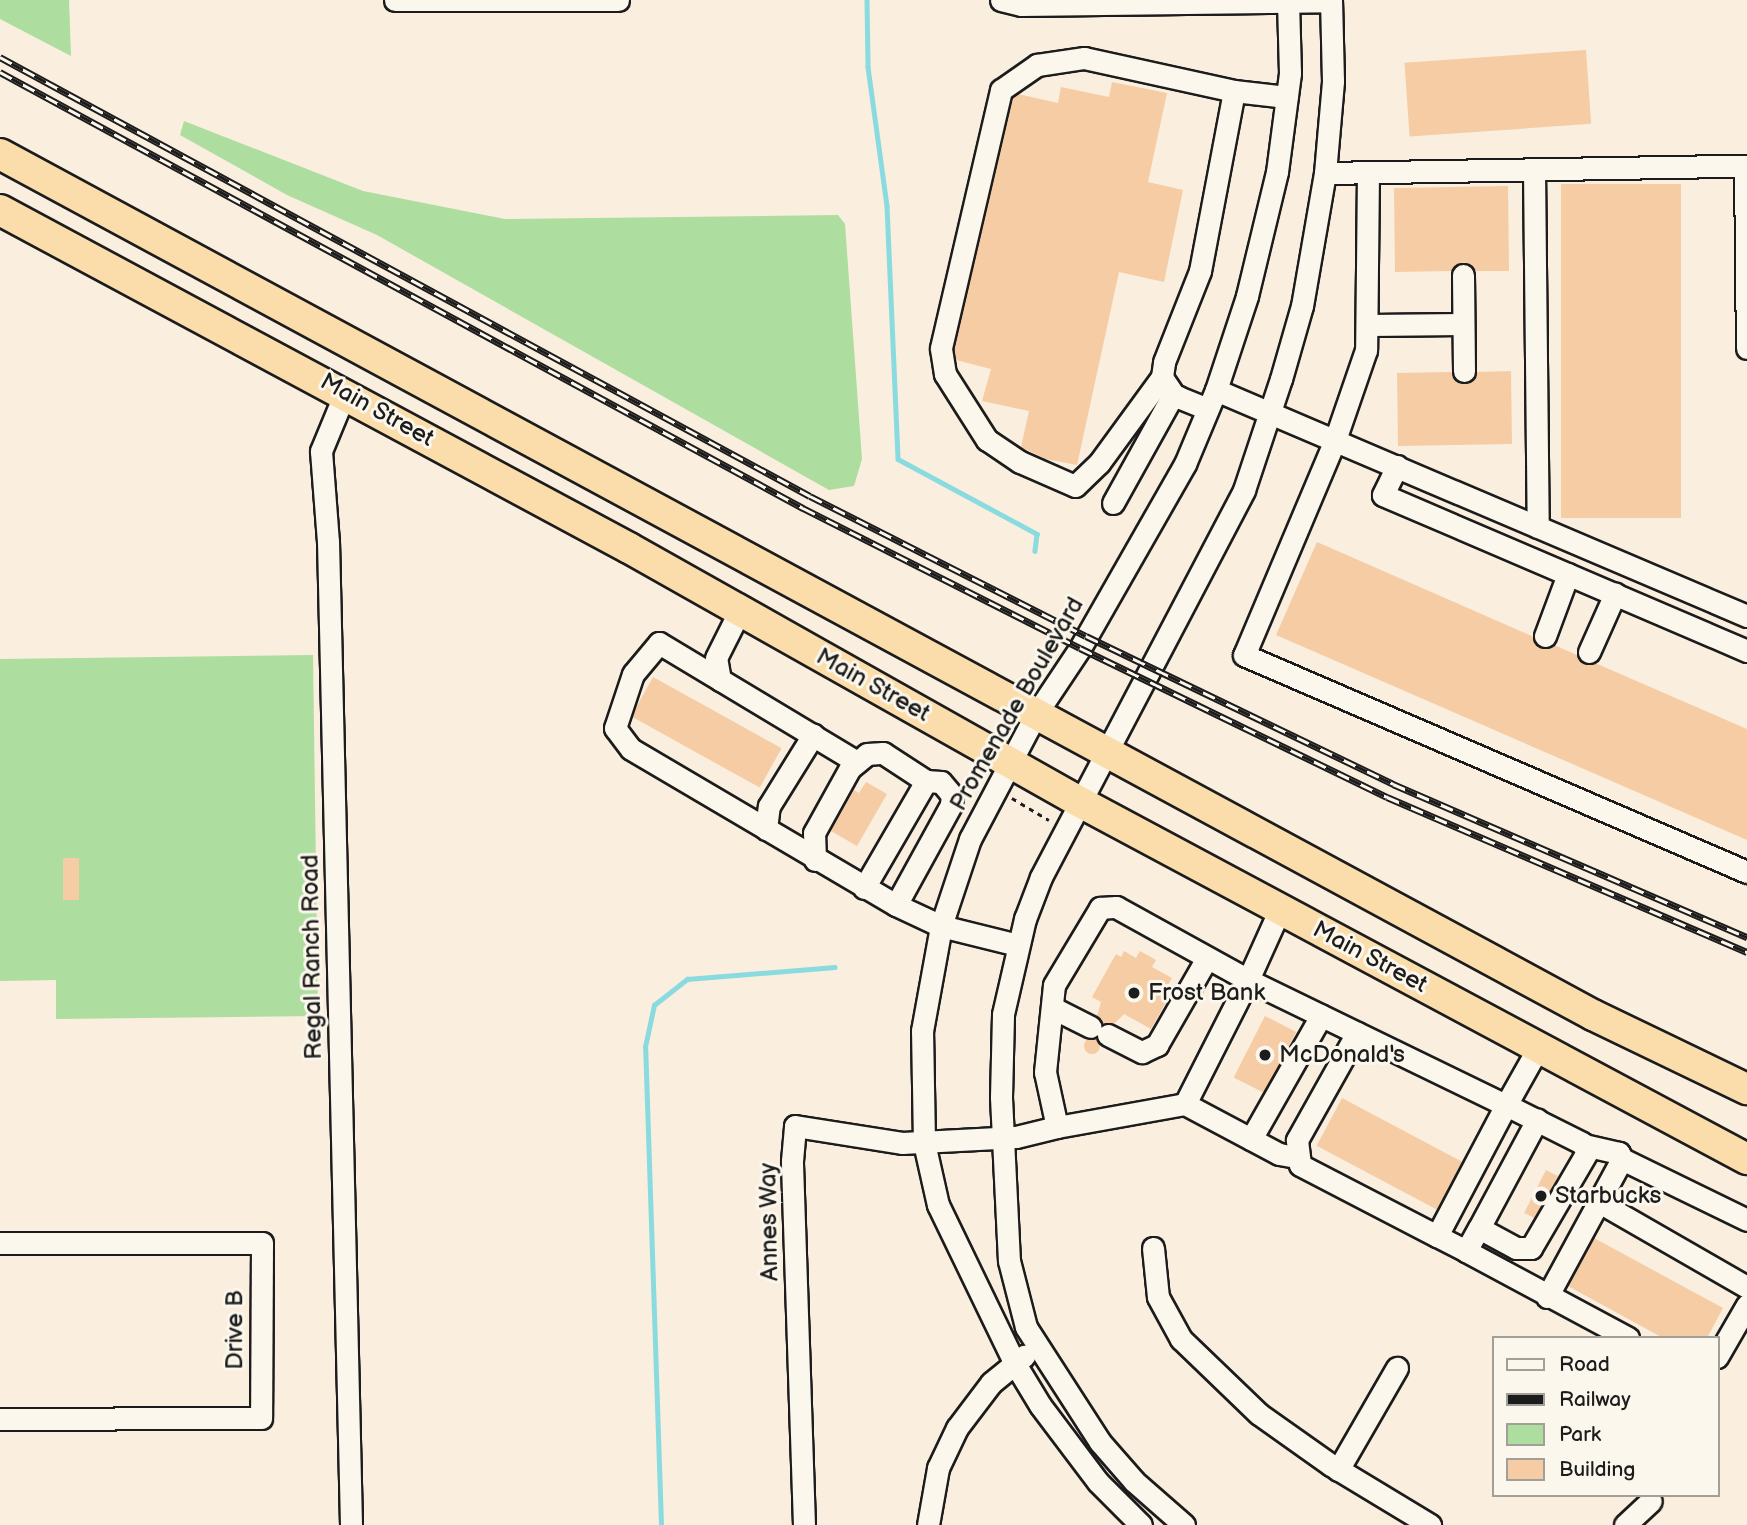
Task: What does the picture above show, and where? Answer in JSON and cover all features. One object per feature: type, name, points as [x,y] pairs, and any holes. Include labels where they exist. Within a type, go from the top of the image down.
[{"type":"highway","name":"Main Street","points":[[0,154],[1593,1015],[1747,1089]]},
{"type":"highway","name":"Main Street","points":[[0,210],[345,393],[740,610],[1080,802],[1747,1159]]},
{"type":"street","points":[[395,0],[618,0]]},
{"type":"street","points":[[1002,0],[1021,5],[1331,0],[1333,81],[1325,173],[1303,306],[1270,412],[1244,490],[1149,667],[1109,752],[1041,877],[1018,945],[1003,1014],[1002,1138],[1009,1261],[1015,1294],[1038,1348],[1100,1442],[1134,1481],[1184,1525]]},
{"type":"street","name":"Promenade Boulevard","points":[[1141,1525],[1073,1451],[1014,1362],[938,1205],[924,1143],[922,1031],[942,926],[970,839],[1035,714],[1080,648],[1185,464],[1212,399],[1247,296],[1274,185],[1287,97],[1288,2]]},
{"type":"street","points":[[1234,91],[1200,271],[1162,377],[1099,463],[1075,486],[1020,462],[988,440],[945,374],[942,348],[1002,90],[1037,65],[1084,58],[1234,91],[1287,97]]},
{"type":"street","points":[[1325,173],[1746,166],[1747,348]]},
{"type":"street","points":[[1534,169],[1538,527]]},
{"type":"street","points":[[1368,173],[1369,325],[1366,350],[1335,440],[1244,655],[1747,872]]},
{"type":"street","points":[[1462,275],[1464,372]]},
{"type":"street","points":[[1369,325],[1463,324]]},
{"type":"street","points":[[1162,377],[1176,398]]},
{"type":"street","name":"Regal Ranch Road","points":[[345,393],[321,451],[328,541],[351,1525]]},
{"type":"street","points":[[1114,503],[1170,400],[1212,399],[1270,412],[1747,616]]},
{"type":"street","points":[[1396,466],[1383,495],[1747,650]]},
{"type":"street","points":[[1545,636],[1568,574]]},
{"type":"street","points":[[1589,652],[1615,594]]},
{"type":"street","points":[[1705,633],[1713,602]]},
{"type":"street","points":[[720,680],[716,658],[740,610]]},
{"type":"street","points":[[857,762],[659,643],[633,674],[615,728],[631,749],[864,888],[942,926],[1018,945]]},
{"type":"street","points":[[766,829],[769,806],[813,735]]},
{"type":"street","points":[[815,860],[814,833],[857,762],[867,754],[883,753],[926,781],[941,782],[952,795],[951,805],[896,905]]},
{"type":"street","points":[[864,888],[926,781]]},
{"type":"street","points":[[1057,1127],[1045,1072],[1054,1008],[1054,985],[1100,908],[1116,907],[1248,980],[1584,1145],[1619,1153],[1622,1159],[1747,1220]]},
{"type":"street","points":[[1280,909],[1248,980],[1185,1104],[1279,1154],[1296,1157]]},
{"type":"street","points":[[1054,1008],[1142,1052],[1157,1045],[1207,958]]},
{"type":"street","points":[[1251,1139],[1321,1016]]},
{"type":"street","points":[[1357,1033],[1297,1140],[1296,1157],[1300,1166],[1624,1336]]},
{"type":"street","points":[[1437,1236],[1538,1048]]},
{"type":"street","name":"Annes Way","points":[[804,1525],[792,1161],[795,1126],[924,1143],[1002,1138],[1185,1104]]},
{"type":"street","points":[[1466,1251],[1536,1121]]},
{"type":"street","points":[[1479,1228],[1516,1248],[1531,1248],[1587,1152],[1584,1145]]},
{"type":"street","points":[[1547,1297],[1622,1159]]},
{"type":"street","points":[[1599,1202],[1747,1287]]},
{"type":"street","name":"Drive B","points":[[0,1243],[262,1243],[261,1418],[0,1419]]},
{"type":"street","points":[[1153,1248],[1158,1297],[1181,1339],[1259,1414],[1417,1521]]},
{"type":"street","points":[[1719,1354],[1747,1305]]},
{"type":"street","points":[[928,1525],[939,1468],[957,1428],[1014,1362],[1038,1348]]},
{"type":"street","points":[[1338,1470],[1397,1368]]},
{"type":"street","points":[[1625,1525],[1651,1501]]},
{"type":"path","points":[[1007,795],[1053,821]]},
{"type":"green space","points":[[0,0],[69,0],[71,56],[0,19]]},
{"type":"green space","points":[[184,121],[363,191],[505,219],[838,215],[845,224],[862,459],[854,486],[829,490],[377,235],[287,195],[180,135]]},
{"type":"green space","points":[[313,655],[318,1016],[56,1019],[56,980],[0,981],[0,659]]},
{"type":"building","points":[[1586,50],[1591,124],[1410,137],[1404,63]]},
{"type":"building","points":[[1112,82],[1167,93],[1148,182],[1183,190],[1164,282],[1119,272],[1077,465],[1046,459],[1021,447],[1029,411],[982,401],[991,369],[956,360],[954,349],[1013,98],[1018,94],[1058,103],[1061,87],[1109,97]]},
{"type":"building","points":[[1561,184],[1681,184],[1681,518],[1561,518]]},
{"type":"building","points":[[1508,186],[1509,271],[1475,271],[1464,262],[1451,271],[1395,272],[1394,188]]},
{"type":"building","points":[[1511,371],[1512,444],[1398,446],[1397,373],[1451,372],[1457,382],[1465,384],[1477,372]]},
{"type":"building","points":[[1317,542],[1532,636],[1540,648],[1554,645],[1577,655],[1584,664],[1595,663],[1747,729],[1747,840],[1276,635]]},
{"type":"building","points":[[653,677],[782,748],[760,788],[631,716]]},
{"type":"building","points":[[866,782],[887,794],[857,846],[831,831],[854,790],[859,793]]},
{"type":"building","points":[[63,858],[79,858],[79,900],[63,900]]},
{"type":"building","name":"Frost Bank","points":[[1124,951],[1136,958],[1140,951],[1156,960],[1152,967],[1172,978],[1168,985],[1174,988],[1151,1029],[1124,1014],[1114,1024],[1103,1023],[1097,1016],[1101,1002],[1092,997],[1116,954],[1121,957]]},
{"type":"building","name":"McDonald's","points":[[1265,1016],[1296,1032],[1265,1093],[1234,1077]]},
{"type":"building","points":[[1092,1038],[1100,1046],[1092,1054],[1084,1046]]},
{"type":"building","points":[[1342,1098],[1462,1162],[1437,1210],[1317,1146]]},
{"type":"building","name":"Starbucks","points":[[1546,1170],[1558,1176],[1536,1219],[1524,1213]]},
{"type":"building","points":[[1594,1238],[1723,1308],[1708,1336],[1659,1336],[1568,1286]]},
{"type":"waterway","points":[[867,0],[868,67],[887,206],[898,459],[1037,534],[1035,551]]},
{"type":"waterway","points":[[661,1525],[645,1047],[654,1005],[687,979],[835,967]]},
{"type":"railway","points":[[0,57],[810,496],[1086,636],[1393,784],[1747,937]]},
{"type":"railway","points":[[0,72],[803,508],[1080,648],[1387,797],[1747,952]]},
{"type":"place","name":"Frost Bank","points":[[1134,993]]},
{"type":"place","name":"McDonald's","points":[[1265,1055]]},
{"type":"place","name":"Starbucks","points":[[1541,1196]]}]
